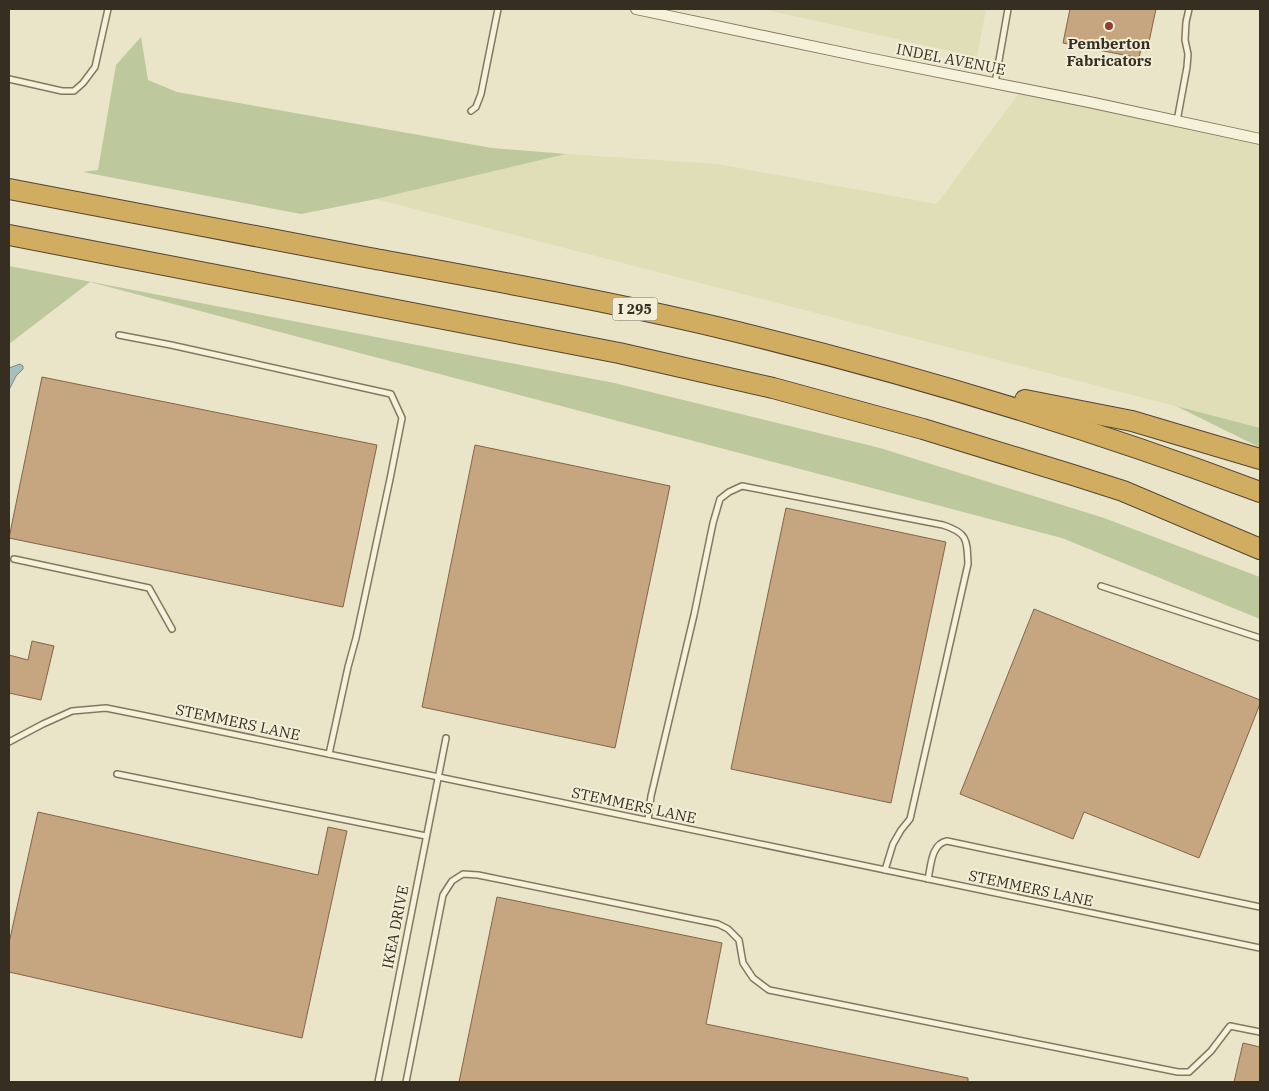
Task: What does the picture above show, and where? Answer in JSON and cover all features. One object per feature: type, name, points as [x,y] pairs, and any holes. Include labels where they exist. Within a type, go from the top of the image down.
[{"type":"highway","name":"I 295","points":[[9,188],[620,306],[768,340],[915,378],[1082,430],[1260,492]]},
{"type":"highway","points":[[9,234],[619,353],[773,388],[915,426],[1073,475],[1122,492],[1260,550]]},
{"type":"highway","points":[[915,378],[1132,421],[1260,459]]},
{"type":"street","name":"INDEL AVENUE","points":[[636,9],[1177,120],[1260,139]]},
{"type":"lane","points":[[9,79],[62,91],[74,91],[83,84],[95,67],[108,9]]},
{"type":"lane","points":[[471,111],[476,108],[481,94],[498,9]]},
{"type":"lane","points":[[995,83],[1008,9]]},
{"type":"lane","points":[[1177,120],[1187,67],[1186,22],[1189,9]]},
{"type":"lane","points":[[119,335],[391,394],[402,418],[356,638],[329,754]]},
{"type":"lane","points":[[648,820],[651,796],[720,499],[742,486],[943,525],[953,528],[962,534],[967,543],[968,564],[910,819],[893,844],[885,870]]},
{"type":"lane","points":[[14,558],[149,588],[172,629]]},
{"type":"lane","points":[[1101,586],[1260,638]]},
{"type":"lane","name":"STEMMERS LANE","points":[[9,742],[72,710],[106,708],[1260,948]]},
{"type":"lane","name":"IKEA DRIVE","points":[[378,1082],[446,738]]},
{"type":"lane","points":[[117,774],[426,836]]},
{"type":"lane","points":[[928,879],[935,850],[939,844],[947,842],[1260,907]]},
{"type":"lane","points":[[406,1082],[443,895],[452,881],[462,874],[478,875],[718,924],[728,929],[739,940],[743,963],[753,978],[769,990],[1178,1072],[1189,1072],[1211,1051],[1230,1026],[1260,1032]]},
{"type":"green space","points":[[763,9],[986,9],[977,57]]},
{"type":"green space","points":[[141,37],[148,80],[177,92],[492,148],[566,154],[376,199],[301,214],[83,172],[98,170],[116,65]]},
{"type":"green space","points":[[1023,88],[1260,137],[1260,428],[376,199],[566,154],[717,164],[937,204]]},
{"type":"green space","points":[[9,266],[614,383],[880,448],[1104,518],[1260,577],[1260,619],[1062,538],[90,282],[9,344]]},
{"type":"green space","points":[[1176,406],[1260,428],[1260,448],[1259,447]]},
{"type":"water","points":[[20,364],[23,366],[23,369],[16,376],[9,390],[9,368]]},
{"type":"building","name":"Pemberton Fabricators","points":[[1070,9],[1156,9],[1147,51],[1141,49],[1139,58],[1063,43]]},
{"type":"building","points":[[42,377],[377,445],[343,607],[9,538]]},
{"type":"building","points":[[475,445],[670,486],[615,748],[422,707]]},
{"type":"building","points":[[786,508],[946,542],[891,803],[731,769]]},
{"type":"building","points":[[1034,609],[1260,700],[1199,858],[1084,812],[1073,839],[960,794]]},
{"type":"building","points":[[32,641],[54,646],[41,700],[9,693],[9,655],[28,660]]},
{"type":"building","points":[[38,812],[318,875],[328,827],[347,831],[302,1038],[9,972],[9,943]]},
{"type":"building","points":[[497,897],[722,943],[706,1024],[968,1078],[968,1082],[459,1082]]},
{"type":"building","points":[[1243,1043],[1260,1047],[1260,1082],[1234,1082]]},
{"type":"place","name":"Pemberton Fabricators","points":[[1109,26]]}]
